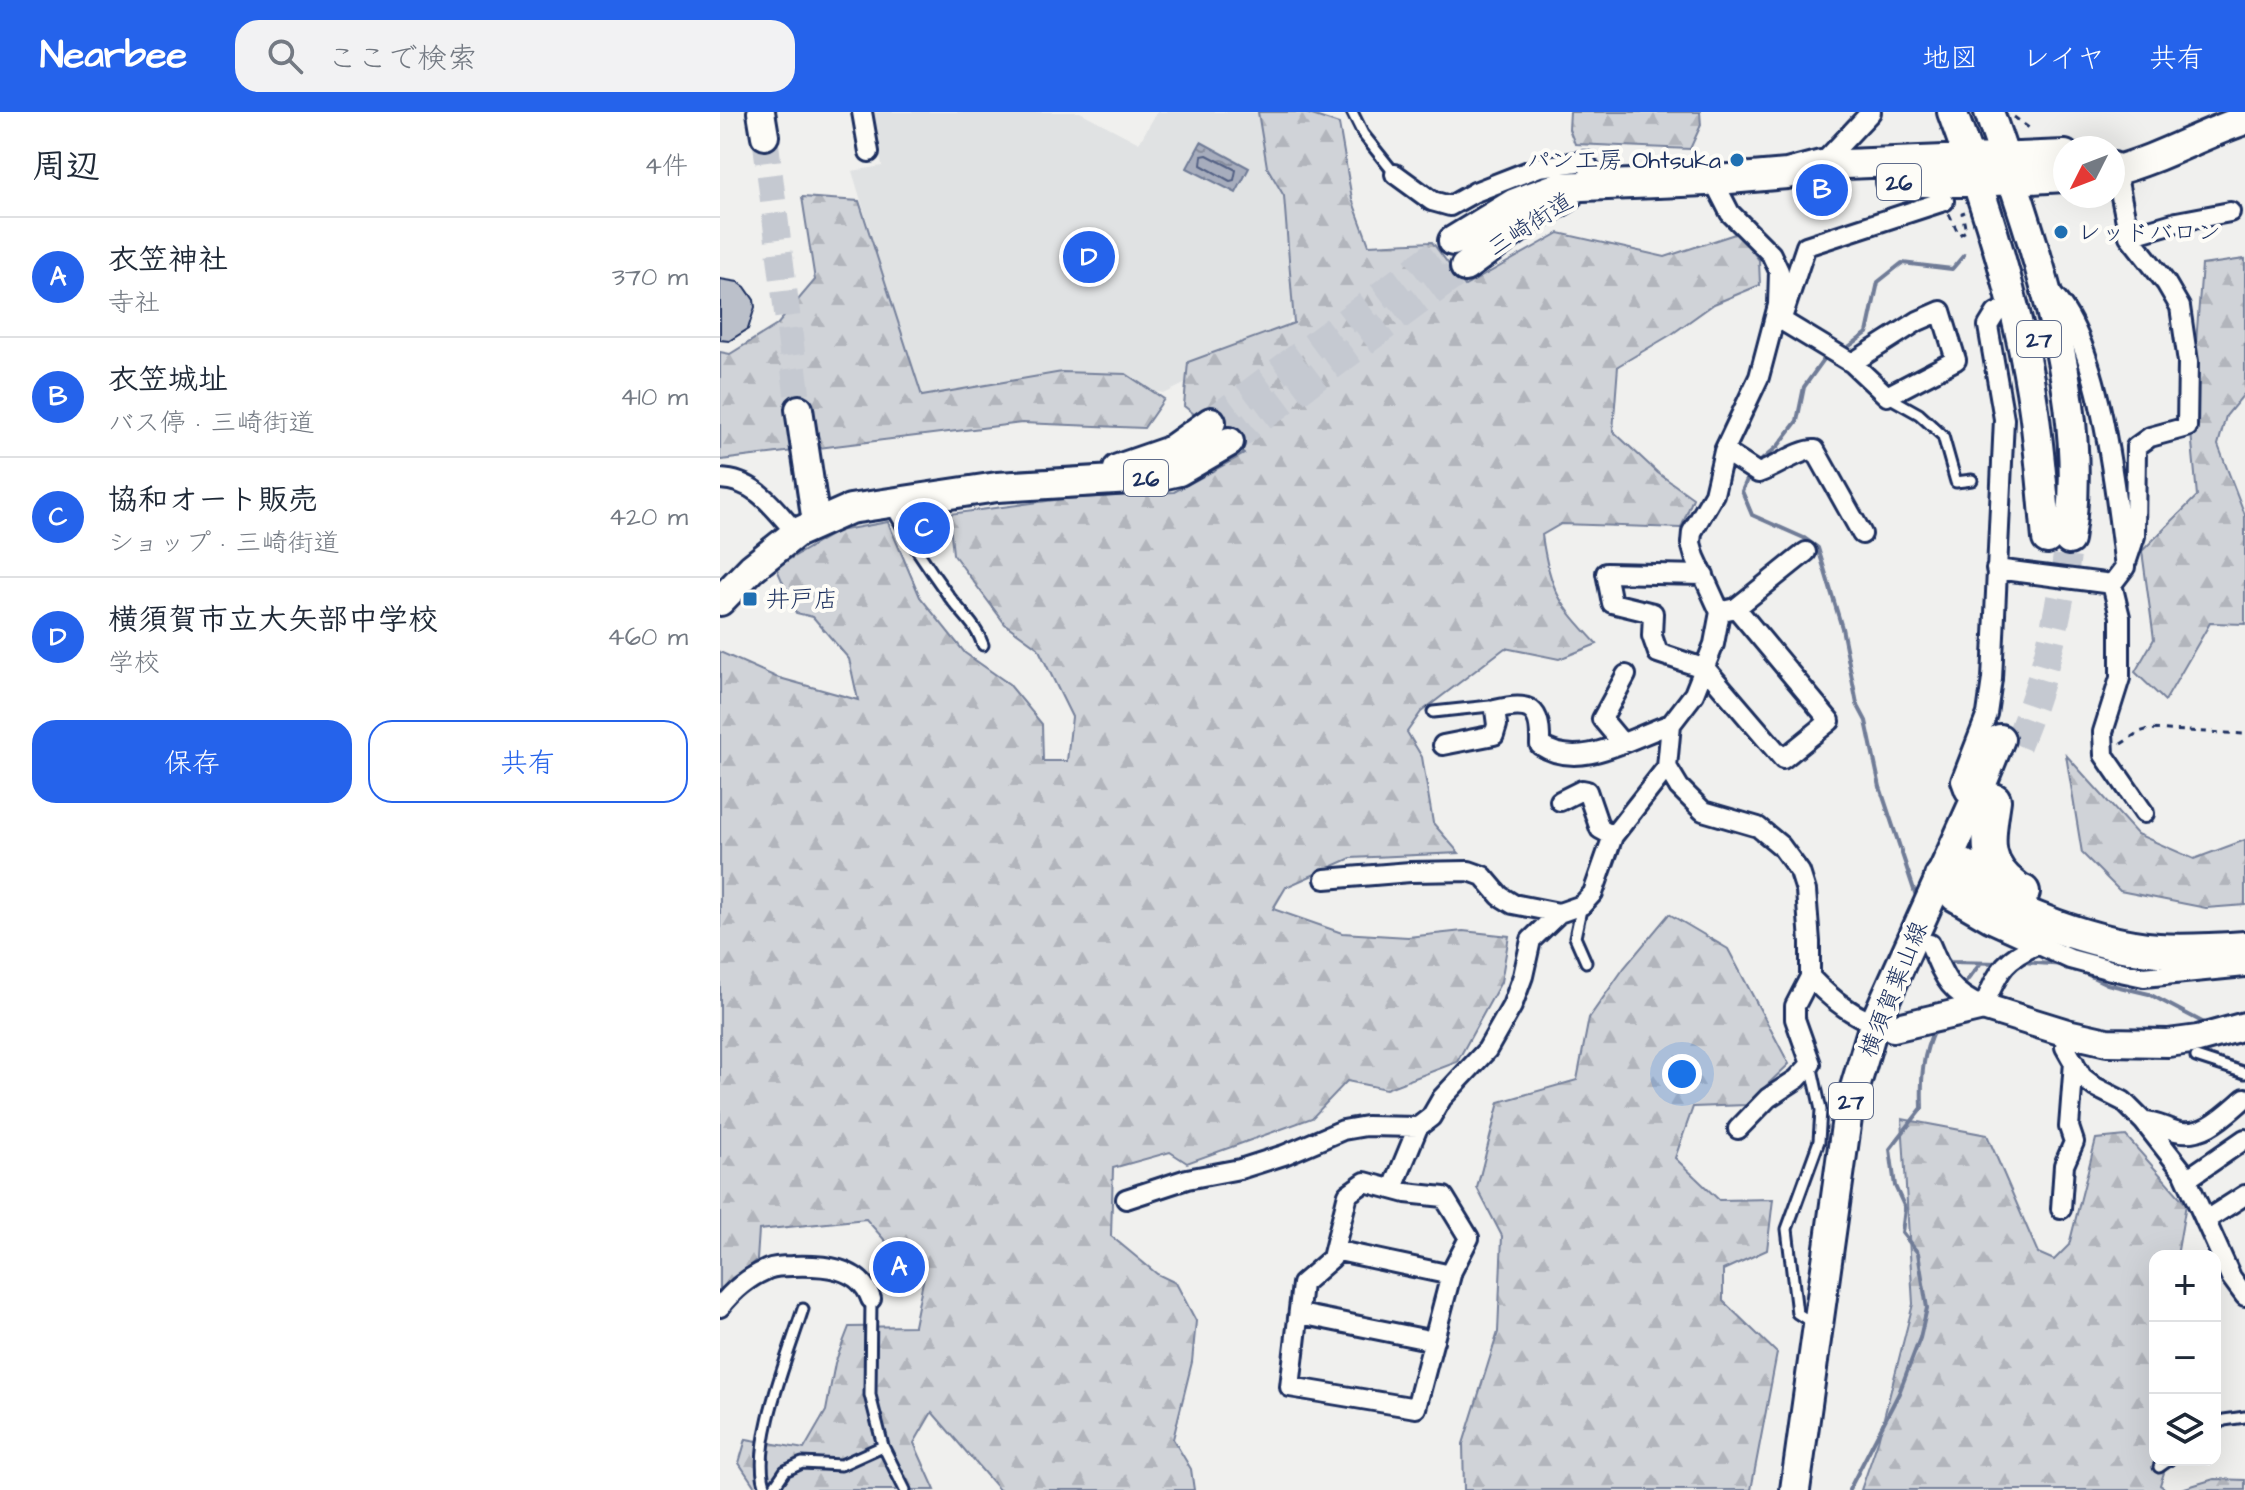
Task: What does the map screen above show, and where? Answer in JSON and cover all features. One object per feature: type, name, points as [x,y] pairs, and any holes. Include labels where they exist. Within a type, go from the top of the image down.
[{"type":"highway","points":[[1985,799],[1988,846],[2001,875],[2023,892],[2064,910],[2144,931],[2197,938],[2245,937]]},
{"type":"highway","points":[[1954,882],[2023,892]]},
{"type":"highway","points":[[1954,882],[2045,922],[2106,941],[2157,950],[2245,948]]},
{"type":"main road","points":[[1970,113],[2008,170],[2060,344],[2072,433],[2074,507],[2058,540]]},
{"type":"main road","points":[[1970,113],[1972,171],[2012,306],[2058,540]]},
{"type":"main road","points":[[2125,160],[2245,120]]},
{"type":"main road","name":"三崎街道","points":[[2008,170],[2053,158]]},
{"type":"main road","name":"三崎街道","points":[[1453,241],[1515,203],[1558,187],[1787,174],[1821,165],[1972,171]]},
{"type":"main road","name":"三崎街道","points":[[1787,174],[1821,181],[2008,170],[2053,176]]},
{"type":"main road","name":"三崎街道","points":[[1465,267],[1563,199],[1598,185]]},
{"type":"main road","name":"27","points":[[2005,224],[2042,350],[2053,409],[2058,540]]},
{"type":"main road","name":"26","points":[[720,601],[752,568],[806,527],[850,509],[997,487],[1148,478],[1220,432]]},
{"type":"main road","name":"横須賀葉山線","points":[[1813,1490],[1836,1334],[1851,1196],[1884,1026],[1930,944],[2008,742]]},
{"type":"main road","name":"横須賀葉山線","points":[[1795,1490],[1848,1111],[1884,1026],[1954,882]]},
{"type":"street","points":[[862,112],[869,152]]},
{"type":"street","points":[[1821,165],[1871,112]]},
{"type":"street","points":[[1395,174],[1432,201],[1450,206],[1539,167],[1585,161],[1598,185]]},
{"type":"street","points":[[1713,180],[1730,213],[1771,254],[1779,271],[1778,322]]},
{"type":"street","points":[[1704,575],[1606,573],[1612,603],[1653,613],[1652,636],[1658,653],[1706,669],[1783,759],[1830,721],[1728,610],[1704,575],[1691,543],[1692,532],[1714,494],[1724,451],[1759,377],[1806,246],[1944,201]]},
{"type":"street","points":[[2112,584],[2125,567],[2135,536],[2136,447],[2150,437],[2187,427],[2188,362],[2180,307],[2166,283],[2129,236],[2123,208]]},
{"type":"street","points":[[2129,236],[2177,222],[2230,212]]},
{"type":"street","points":[[2043,287],[2069,312],[2099,397],[2125,567]]},
{"type":"street","points":[[1985,799],[1965,792],[1961,781],[1987,714],[1995,624],[2004,419],[1988,326],[1996,313],[2012,306]]},
{"type":"street","points":[[1778,322],[1852,363],[1887,396],[1956,360],[1941,311],[1918,321],[1852,363]]},
{"type":"street","points":[[799,409],[806,527]]},
{"type":"street","points":[[1724,451],[1758,473],[1807,450],[1815,450],[1862,534]]},
{"type":"street","points":[[720,479],[747,483],[770,504],[806,527]]},
{"type":"street","points":[[1443,745],[1494,735],[1497,725],[1495,710],[1516,705],[1537,713],[1541,722],[1540,745],[1554,755],[1593,754],[1671,724],[1694,694],[1728,610],[1806,552]]},
{"type":"street","points":[[1996,569],[2112,584]]},
{"type":"street","points":[[2112,584],[2120,617],[2120,678],[2103,732],[2104,755],[2144,813]]},
{"type":"street","points":[[1622,743],[1602,719],[1626,675]]},
{"type":"street","points":[[1393,1188],[1418,1127],[1431,1117],[1442,1098],[1487,1050],[1512,1006],[1531,940],[1559,913],[1582,905],[1593,893],[1613,836],[1667,767],[1671,724]]},
{"type":"street","points":[[1667,767],[1679,787],[1703,811],[1758,827],[1770,835],[1800,872],[1806,891],[1810,977],[1795,1006],[1795,1019],[1811,1064],[1797,1079],[1768,1098],[1738,1129]]},
{"type":"street","points":[[1560,801],[1582,790],[1587,791],[1600,829],[1613,836]]},
{"type":"street","points":[[1325,879],[1469,871],[1483,876],[1500,896],[1513,904],[1559,913]]},
{"type":"street","points":[[1954,882],[1989,922],[2070,959],[2144,977],[2245,967]]},
{"type":"street","points":[[1930,944],[1951,987],[1962,998],[2067,1033],[2107,1042],[2168,1043],[2198,1039],[2245,1026]]},
{"type":"street","points":[[1983,1007],[2007,961],[2039,944]]},
{"type":"street","points":[[1810,977],[1824,992],[1884,1026],[1983,1007]]},
{"type":"street","points":[[2067,1033],[2065,1047],[2082,1077],[2123,1101],[2144,1122],[2187,1179],[2231,1277],[2245,1296]]},
{"type":"street","points":[[2061,1209],[2064,1165],[2074,1142],[2069,1127],[2074,1062]]},
{"type":"street","points":[[2144,1122],[2186,1133],[2202,1130],[2245,1098]]},
{"type":"street","points":[[1126,1199],[1187,1179],[1240,1169],[1284,1155],[1343,1130],[1366,1126],[1418,1127]]},
{"type":"street","points":[[2187,1179],[2245,1139]]},
{"type":"street","points":[[1365,1182],[1406,1193],[1444,1197],[1469,1238],[1451,1275],[1416,1408],[1290,1387],[1302,1284],[1332,1258],[1334,1250],[1348,1194],[1365,1182]]},
{"type":"street","points":[[2206,1220],[2245,1195]]},
{"type":"street","points":[[1334,1250],[1451,1275]]},
{"type":"street","points":[[720,1307],[744,1282],[771,1267],[818,1265],[840,1270],[857,1277],[868,1289],[871,1299]]},
{"type":"street","points":[[1300,1314],[1434,1341]]},
{"type":"lane","points":[[1352,112],[1363,134],[1395,174]]},
{"type":"lane","points":[[1887,396],[1919,414],[1943,436],[1956,482],[1972,480]]},
{"type":"lane","points":[[888,503],[950,597],[978,628],[983,645]]},
{"type":"lane","points":[[1433,712],[1482,705],[1495,710]]},
{"type":"lane","points":[[1582,905],[1575,937],[1586,962]]},
{"type":"lane","points":[[2196,1057],[2245,1073]]},
{"type":"lane","points":[[1811,1064],[1821,1110],[1819,1141],[1787,1229],[1797,1313],[1819,1327]]},
{"type":"lane","points":[[871,1299],[870,1395],[883,1446],[905,1490]]},
{"type":"lane","points":[[803,1309],[763,1441],[763,1482],[770,1490],[785,1471],[802,1463],[841,1465],[883,1446]]},
{"type":"lane","points":[[2221,1422],[2245,1417]]},
{"type":"path","points":[[2008,112],[2029,128]]},
{"type":"path","points":[[1944,201],[1959,235],[1966,231],[1962,213]]},
{"type":"path","points":[[2104,755],[2139,732],[2149,729],[2245,734]]},
{"type":"shaded area","points":[[872,112],[1080,112],[1139,143],[1157,112],[1291,112],[1299,310],[1273,340],[1166,393],[1049,383],[908,414],[899,327],[852,171],[882,166]]},
{"type":"green space","points":[[1258,112],[1303,112],[1339,124],[1352,199],[1369,245],[1432,242],[1465,286],[1559,233],[1665,257],[1738,233],[1759,260],[1760,285],[1714,304],[1672,334],[1618,366],[1613,431],[1658,473],[1693,498],[1681,528],[1561,524],[1542,535],[1558,596],[1597,644],[1559,659],[1505,648],[1421,712],[1407,732],[1422,757],[1433,823],[1459,853],[1351,858],[1286,887],[1273,909],[1342,933],[1408,937],[1463,931],[1509,936],[1501,982],[1457,1062],[1386,1089],[1347,1081],[1312,1118],[1187,1163],[1170,1152],[1113,1168],[1111,1236],[1157,1274],[1176,1283],[1196,1321],[1192,1362],[1173,1439],[1191,1469],[1194,1490],[999,1490],[932,1412],[914,1443],[935,1490],[757,1490],[739,1463],[746,1439],[804,1449],[826,1411],[835,1363],[849,1327],[914,1326],[924,1276],[903,1261],[866,1219],[759,1230],[757,1260],[729,1286],[720,1300],[720,652],[776,677],[858,700],[849,659],[813,617],[796,613],[776,567],[838,531],[888,522],[920,597],[965,653],[1009,684],[1042,724],[1043,761],[1067,761],[1072,717],[1038,648],[1005,624],[953,554],[949,514],[1062,499],[1174,492],[1244,454],[1184,406],[1188,362],[1294,323],[1284,196],[1267,167]]},
{"type":"green space","points":[[1570,112],[1700,112],[1701,125],[1690,149],[1575,144],[1569,129]]},
{"type":"green space","points":[[802,197],[859,201],[922,396],[1062,372],[1126,374],[1164,399],[1144,428],[1022,423],[720,460],[720,352],[730,354],[777,325],[815,280]]},
{"type":"green space","points":[[2245,259],[2245,393],[2226,416],[2218,445],[2245,515],[2245,624],[2210,623],[2165,701],[2135,672],[2154,639],[2142,551],[2197,496],[2190,421],[2202,265]]},
{"type":"green space","points":[[2066,755],[2137,834],[2194,859],[2245,840],[2245,905],[2206,908],[2120,891],[2082,853]]},
{"type":"green space","points":[[1669,914],[1728,949],[1789,1064],[1746,1105],[1693,1107],[1675,1158],[1719,1200],[1773,1199],[1767,1250],[1723,1270],[1723,1301],[1777,1353],[1751,1490],[1464,1490],[1463,1444],[1498,1332],[1502,1236],[1477,1188],[1499,1102],[1577,1080],[1589,1018],[1624,968]]},
{"type":"green space","points":[[1902,1119],[1987,1135],[2038,1253],[2054,1260],[2069,1245],[2096,1139],[2126,1136],[2186,1204],[2178,1250],[2149,1250],[2149,1466],[2166,1466],[2160,1485],[2167,1490],[1861,1490],[1878,1441],[1913,1304]]},
{"type":"green space","points":[[2214,1479],[2245,1480],[2245,1490],[2178,1490]]},
{"type":"water","points":[[1201,142],[1249,168],[1236,193],[1187,168]]},
{"type":"building","points":[[720,279],[738,282],[754,300],[748,329],[729,341],[720,340]]},
{"type":"waterway","points":[[1843,351],[1867,333],[1878,282],[1902,263],[1952,269],[1964,255]]},
{"type":"waterway","points":[[1756,465],[1778,446],[1797,421],[1804,387],[1827,355]]},
{"type":"waterway","points":[[1749,475],[1742,491],[1752,515],[1804,538],[1818,548],[1842,628],[1857,704],[1866,721],[1880,787],[1917,899]]},
{"type":"waterway","points":[[1941,953],[1950,962],[2001,963]]},
{"type":"waterway","points":[[2022,962],[2065,965]]},
{"type":"waterway","points":[[1962,987],[1980,964]]},
{"type":"waterway","points":[[2080,971],[2107,984],[2149,994],[2208,1025]]},
{"type":"waterway","points":[[1849,1490],[1899,1393],[1920,1338],[1927,1308],[1918,1253],[1902,1233],[1905,1208],[1895,1186],[1890,1149],[1922,1108],[1923,1067],[1935,1028]]},
{"type":"tunnel","points":[[1969,115],[1988,174]]},
{"type":"tunnel","points":[[765,136],[799,409]]},
{"type":"tunnel","points":[[1211,422],[1453,241]]},
{"type":"tunnel","points":[[1229,442],[1465,267]]},
{"type":"tunnel","points":[[2017,745],[2050,645],[2069,540]]},
{"type":"place","name":"パン工房 Ohtsuka","points":[[1737,160]]},
{"type":"place","name":"衣笠城址","points":[[1822,190]]},
{"type":"place","name":"レッドバロン","points":[[2061,232]]},
{"type":"place","name":"横須賀市立大矢部中学校","points":[[1089,257]]},
{"type":"place","name":"協和オート販売","points":[[924,528]]},
{"type":"place","name":"井戸店","points":[[750,599]]},
{"type":"place","name":"衣笠神社","points":[[899,1267]]}]
